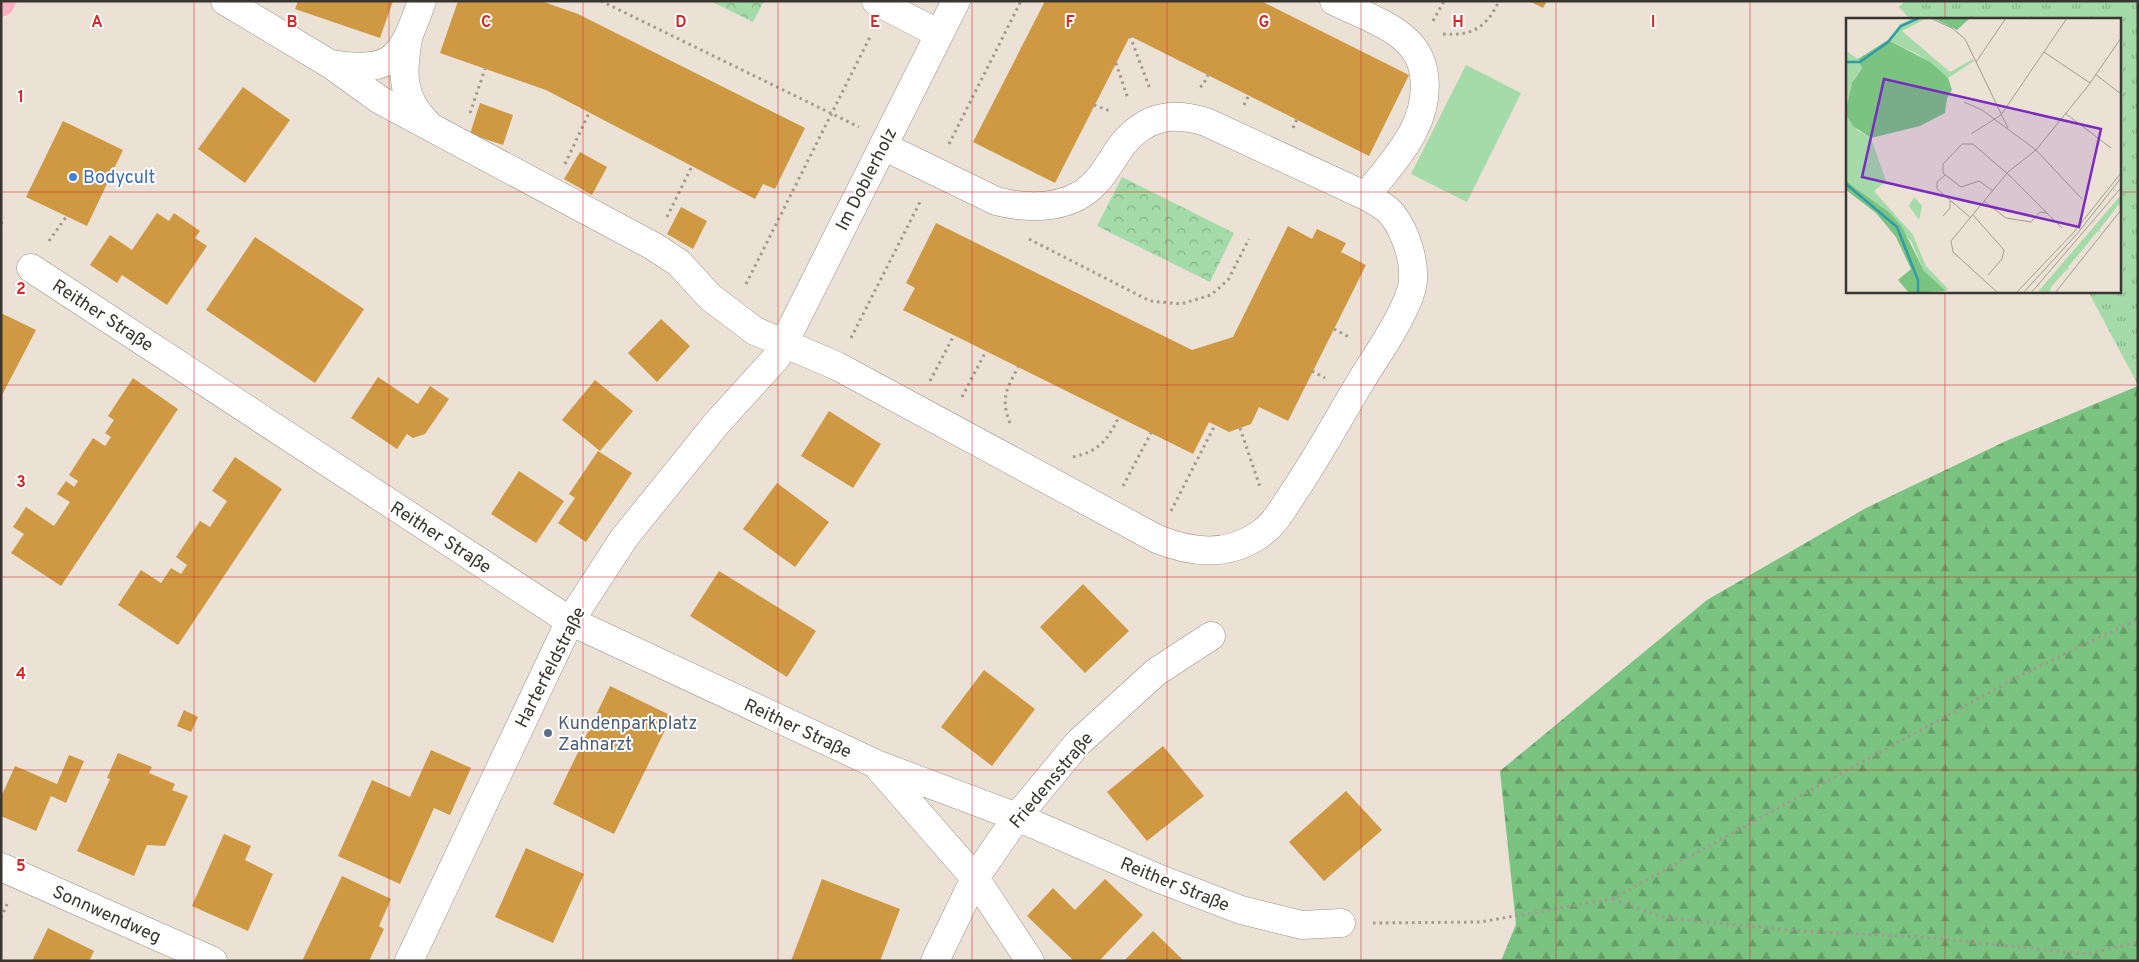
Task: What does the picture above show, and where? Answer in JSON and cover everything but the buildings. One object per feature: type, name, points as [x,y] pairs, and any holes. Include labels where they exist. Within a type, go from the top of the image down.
[{"type":"street","points":[[224,1],[330,64],[380,100],[653,246],[679,263],[710,297],[781,351],[837,366],[1157,539],[1191,550],[1223,550],[1244,544],[1273,524],[1301,482],[1405,307],[1411,291],[1414,274],[1412,256],[1407,241],[1389,211],[1366,196],[1206,122],[1187,116],[1168,116],[1139,129],[1124,143],[1102,176],[1090,188],[1074,198],[1036,207],[1014,206],[996,201],[884,143]]},
{"type":"street","points":[[422,1],[408,39],[403,70],[411,102],[417,113],[429,126]]},
{"type":"street","name":"Im Doblerholz","points":[[781,351],[956,1]]},
{"type":"street","points":[[1334,1],[1395,32],[1410,43],[1418,55],[1423,69],[1425,97],[1419,120],[1412,135],[1366,196]]},
{"type":"street","points":[[880,4],[939,34]]},
{"type":"street","points":[[330,64],[356,68],[388,63],[399,53],[408,39]]},
{"type":"street","name":"Reither Straße","points":[[31,268],[570,621],[876,764],[1017,817],[1160,879],[1241,910],[1302,925],[1341,923]]},
{"type":"street","name":"Harterfeldstraße","points":[[410,961],[570,621],[624,538],[717,423],[781,351]]},
{"type":"street","name":"Friedensstraße","points":[[935,961],[975,878],[1017,817],[1078,743],[1156,672],[1211,636]]},
{"type":"street","name":"Reither Straße","points":[[876,764],[975,878],[1030,961]]},
{"type":"street","name":"Sonnwendweg","points":[[1,867],[212,961]]},
{"type":"path","points":[[600,1],[832,113],[884,143]]},
{"type":"path","points":[[1439,33],[1467,34],[1478,29],[1486,22],[1499,1]]},
{"type":"path","points":[[731,314],[832,113],[880,4]]},
{"type":"path","points":[[1130,36],[1161,118]]},
{"type":"path","points":[[1116,64],[1130,104]]},
{"type":"path","points":[[461,142],[485,69]]},
{"type":"path","points":[[552,191],[589,113]]},
{"type":"path","points":[[653,246],[692,166]]},
{"type":"path","points":[[1,224],[4,218]]},
{"type":"path","points":[[1025,237],[1150,301],[1181,304],[1211,295],[1228,280],[1249,240]]},
{"type":"path","points":[[1334,329],[1354,339]]},
{"type":"path","points":[[916,409],[954,335]]},
{"type":"path","points":[[977,370],[986,351]]},
{"type":"path","points":[[1012,460],[1019,445],[1006,413],[1004,401],[1005,392],[1018,367]]},
{"type":"path","points":[[1044,478],[1050,467],[1056,462],[1088,453],[1108,439],[1119,417]]},
{"type":"path","points":[[1157,539],[1215,425]]},
{"type":"path","points":[[1240,428],[1273,524]]},
{"type":"path","points":[[1141,452],[1151,433]]},
{"type":"path","points":[[1341,923],[1480,922],[1612,899],[2023,674],[2138,618]]},
{"type":"path","points":[[1612,899],[1665,918],[1800,931],[1921,937],[2086,954],[2138,942]]},
{"type":"green space","points":[[710,1],[764,1],[753,22]]},
{"type":"green space","points":[[1905,1],[2138,1],[2138,385],[2089,292],[2122,292],[2122,18],[1909,18],[1899,7]]},
{"type":"green space","points":[[1466,65],[1521,93],[1467,202],[1411,174]]},
{"type":"green space","points":[[1122,177],[1234,233],[1210,282],[1097,226]]},
{"type":"green space","points":[[2138,386],[2138,961],[1501,961],[1516,924],[1500,771],[1707,600],[1866,508],[2006,441]]},
{"type":"place","name":"Bodycult","points":[[73,177]]},
{"type":"place","name":"Kundenparkplatz Zahnarzt","points":[[548,733]]}]
